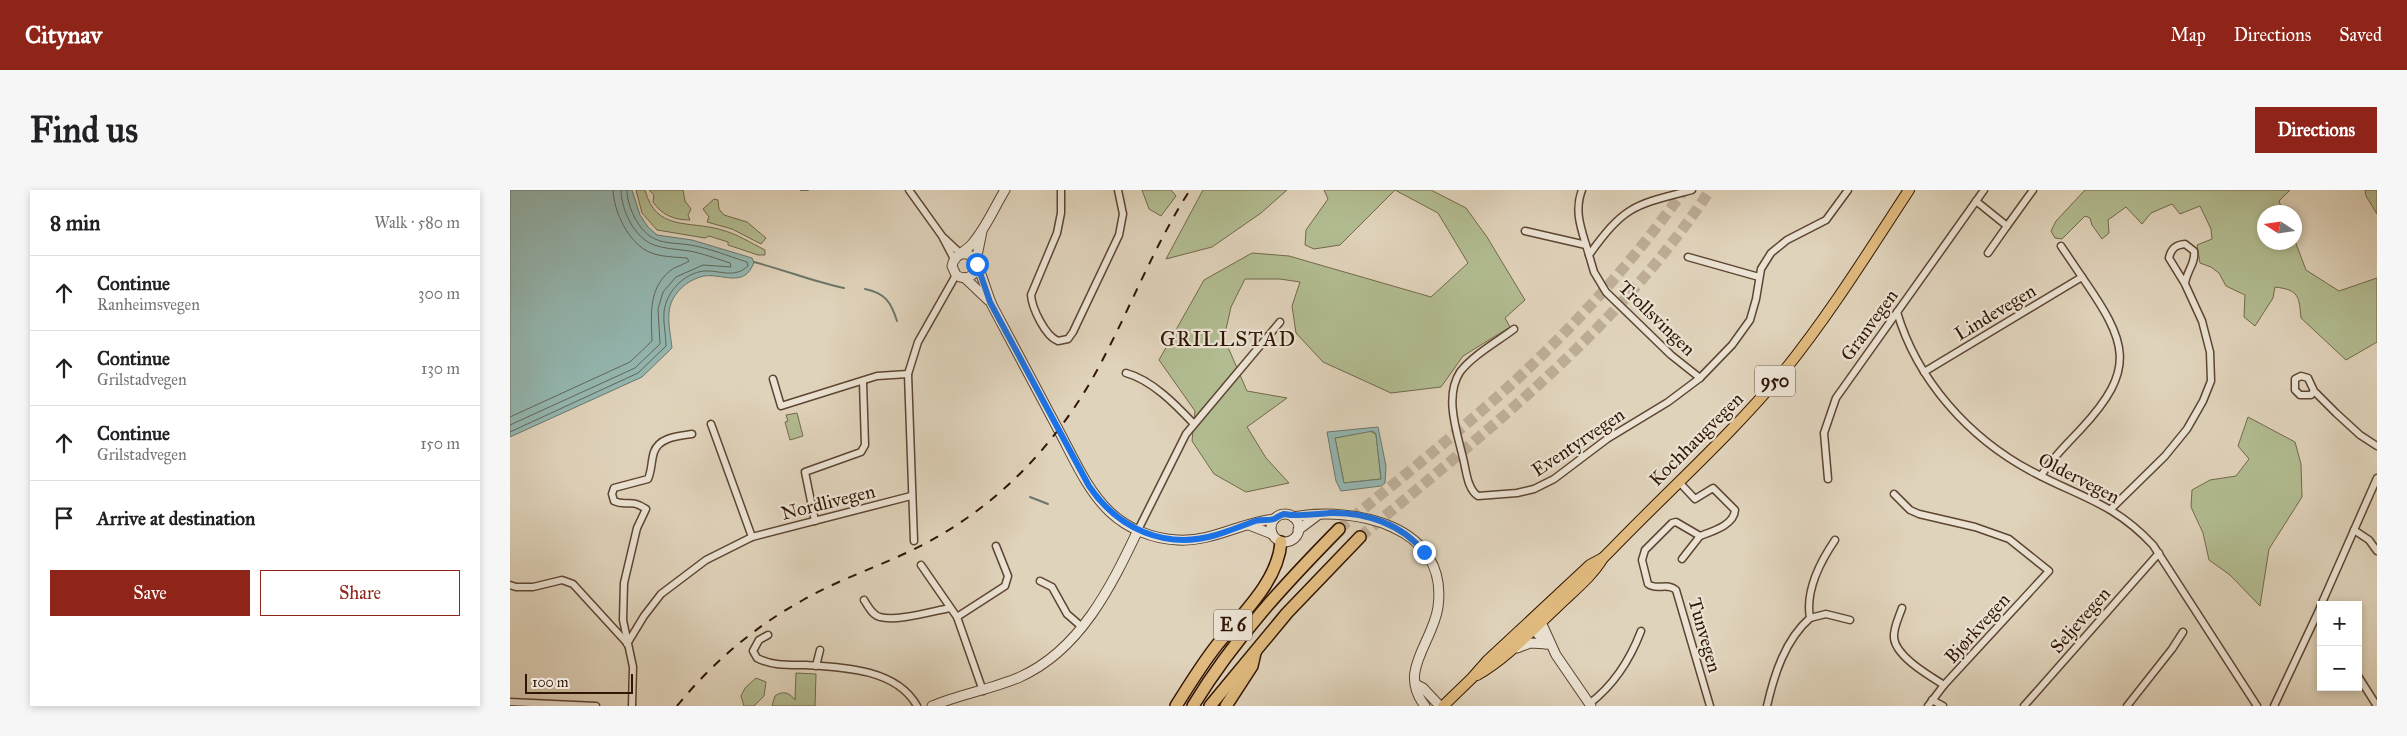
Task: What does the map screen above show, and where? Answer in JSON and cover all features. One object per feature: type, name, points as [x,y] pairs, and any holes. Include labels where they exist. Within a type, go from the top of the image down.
[{"type":"highway","name":"E 6","points":[[1193,706],[1247,628],[1294,575],[1340,529]]},
{"type":"highway","name":"E 6","points":[[1210,706],[1256,649],[1323,574],[1360,537]]},
{"type":"highway","name":"E 6","points":[[1176,706],[1210,654],[1271,575],[1280,554],[1277,538]]},
{"type":"highway","name":"E 6","points":[[1226,706],[1252,666],[1256,649]]},
{"type":"main road","name":"Kochhaugvegen","points":[[1472,678],[1491,667],[1509,651],[1590,564],[1603,558],[1716,446],[1783,371],[1838,297],[1909,190]]},
{"type":"main road","name":"Kochhaugvegen","points":[[1442,706],[1487,661],[1536,623]]},
{"type":"street","points":[[909,190],[957,257]]},
{"type":"street","points":[[990,302],[961,277],[952,266],[957,257],[982,230],[1005,190]]},
{"type":"street","points":[[1060,190],[1060,213],[1057,233],[1031,295],[1033,304],[1049,335],[1056,341],[1061,342],[1068,339],[1073,332],[1119,235],[1123,214],[1118,190]]},
{"type":"street","name":"Trollsvingen","points":[[1582,190],[1578,218],[1594,272],[1606,292],[1666,351],[1700,378]]},
{"type":"street","points":[[1589,255],[1611,226],[1628,211],[1648,201],[1692,190]]},
{"type":"street","name":"Eventyrvegen","points":[[1514,329],[1476,357],[1460,372],[1454,389],[1453,417],[1469,481],[1473,493],[1478,496],[1517,493],[1534,489],[1554,479],[1607,439],[1668,402],[1700,378],[1732,345],[1750,320],[1761,269],[1771,252],[1786,240],[1826,220],[1848,190]]},
{"type":"street","name":"Granvegen","points":[[1828,479],[1824,433],[1836,398],[1984,190]]},
{"type":"street","points":[[1988,253],[2033,190]]},
{"type":"street","points":[[1976,201],[2007,226]]},
{"type":"street","points":[[961,277],[972,276],[982,230]]},
{"type":"street","points":[[1525,231],[1586,245]]},
{"type":"street","points":[[2111,509],[2165,456],[2182,436],[2208,391],[2212,366],[2202,321],[2185,284],[2169,258],[2170,251],[2175,247],[2185,244],[2194,251],[2195,258],[2186,274],[2185,284]]},
{"type":"street","points":[[2041,476],[2102,405],[2117,378],[2120,362],[2119,346],[2114,330],[2061,246]]},
{"type":"street","points":[[957,257],[971,255],[990,302],[1089,486],[1110,512],[1138,530],[1158,538],[1194,540],[1249,525],[1256,521],[1274,519],[1284,514],[1293,517],[1312,514],[1348,514],[1390,525],[1411,538],[1429,560],[1438,583],[1438,608],[1433,627],[1416,662],[1416,692],[1425,706]]},
{"type":"street","points":[[1688,257],[1759,277]]},
{"type":"street","points":[[914,541],[908,374],[918,342],[961,277]]},
{"type":"street","name":"Lindevegen","points":[[1924,372],[2082,277]]},
{"type":"street","name":"Oldervegen","points":[[1897,312],[1924,372],[1944,400],[1968,426],[2004,454],[2041,476],[2111,509],[2144,535],[2159,553],[2256,706]]},
{"type":"street","points":[[932,706],[984,691],[1020,677],[1037,668],[1059,651],[1082,627],[1116,577],[1177,449],[1194,424],[1280,322]]},
{"type":"street","points":[[1126,373],[1136,376],[1157,391],[1180,409],[1194,424]]},
{"type":"street","points":[[773,379],[781,406],[863,382],[877,376],[908,374]]},
{"type":"street","points":[[815,521],[806,472],[862,452],[865,445],[863,382]]},
{"type":"street","points":[[2314,391],[2360,435],[2377,446]]},
{"type":"street","points":[[711,424],[752,537]]},
{"type":"street","points":[[632,706],[632,667],[622,620],[624,583],[637,528],[646,509],[637,502],[619,503],[614,501],[612,494],[614,488],[648,479],[654,450],[667,438],[692,434]]},
{"type":"street","points":[[2323,601],[2377,478]]},
{"type":"street","points":[[1679,482],[1695,499],[1698,499],[1709,489],[1713,488],[1736,510],[1729,522],[1700,536],[1682,559]]},
{"type":"street","points":[[1894,494],[1910,510],[1919,514],[1975,527],[2009,539]]},
{"type":"street","name":"Nordlivegen","points":[[627,644],[644,616],[661,594],[706,560],[752,537],[911,496]]},
{"type":"street","points":[[1249,525],[1277,538],[1292,540],[1298,530],[1318,515]]},
{"type":"street","points":[[1293,517],[1297,522],[1298,530]]},
{"type":"street","points":[[1274,519],[1271,527],[1277,538]]},
{"type":"street","name":"Tunvegen","points":[[1700,536],[1676,522],[1672,523],[1645,550],[1642,560],[1646,582],[1651,587],[1668,586],[1676,590],[1710,706]]},
{"type":"street","points":[[2354,530],[2369,540],[2377,551]]},
{"type":"street","points":[[2003,534],[2009,539]]},
{"type":"street","name":"Bjørkvegen","points":[[1930,703],[2049,571],[2009,539]]},
{"type":"street","points":[[1810,618],[1808,609],[1816,572],[1835,540]]},
{"type":"street","points":[[957,617],[1005,586],[1008,576],[996,546]]},
{"type":"street","name":"Seljevegen","points":[[2024,706],[2159,553]]},
{"type":"street","points":[[921,565],[957,617],[984,691]]},
{"type":"street","points":[[510,584],[516,587],[533,587],[562,580],[574,584],[627,644]]},
{"type":"street","points":[[1040,581],[1052,587],[1067,614],[1082,627]]},
{"type":"street","points":[[864,600],[872,612],[879,617],[896,618],[950,608]]},
{"type":"street","points":[[1902,608],[1895,631],[1895,642],[1914,665],[1944,686]]},
{"type":"street","points":[[1767,706],[1783,656],[1802,625],[1810,618],[1826,614],[1850,620]]},
{"type":"street","points":[[2274,706],[2317,621]]},
{"type":"street","points":[[1536,623],[1551,641],[1548,644]]},
{"type":"street","points":[[1548,644],[1589,705],[1608,687],[1626,664],[1641,630]]},
{"type":"street","points":[[2127,706],[2172,650],[2183,632]]},
{"type":"street","points":[[768,634],[759,640],[753,651],[756,658],[768,664],[816,666],[876,675],[890,680],[904,689],[917,706]]},
{"type":"street","points":[[1509,651],[1525,643],[1548,644]]},
{"type":"street","points":[[816,666],[820,650]]},
{"type":"street","points":[[2362,682],[2377,706]]},
{"type":"street","points":[[1417,685],[1423,688],[1442,706]]},
{"type":"street","points":[[510,702],[596,706]]},
{"type":"street","points":[[1930,703],[1943,706]]},
{"type":"green space","points":[[636,190],[645,190],[650,203],[657,213],[665,218],[675,222],[710,227],[739,236],[765,250],[765,255],[758,255],[728,245],[728,242],[709,236],[705,238],[657,230],[642,213]]},
{"type":"green space","points":[[649,190],[683,190],[685,201],[691,209],[688,215],[690,220],[674,218],[664,213],[653,202],[654,195]]},
{"type":"green space","points":[[1142,190],[1171,190],[1176,196],[1161,216],[1149,209]]},
{"type":"green space","points":[[1203,190],[1287,190],[1261,213],[1212,247],[1166,259]]},
{"type":"green space","points":[[1324,190],[1395,190],[1340,245],[1314,249],[1305,245],[1306,230],[1328,199]]},
{"type":"green space","points":[[1395,190],[1431,190],[1466,208],[1487,237],[1525,300],[1505,318],[1510,327],[1463,356],[1441,387],[1391,393],[1323,362],[1296,333],[1292,306],[1300,282],[1280,279],[1245,279],[1231,307],[1224,338],[1247,391],[1287,398],[1247,427],[1266,458],[1289,483],[1246,492],[1214,474],[1192,441],[1195,411],[1159,360],[1204,280],[1252,253],[1289,256],[1431,297],[1468,263],[1438,213]]},
{"type":"green space","points":[[2085,190],[2290,190],[2279,201],[2280,205],[2257,205],[2257,250],[2298,250],[2306,270],[2339,291],[2377,278],[2377,342],[2346,360],[2301,318],[2296,295],[2283,288],[2275,287],[2273,298],[2255,326],[2244,317],[2245,295],[2226,286],[2219,273],[2211,267],[2200,263],[2197,245],[2212,239],[2211,229],[2200,206],[2180,214],[2172,204],[2151,213],[2142,224],[2126,207],[2108,220],[2109,233],[2102,239],[2092,225],[2090,218],[2085,216],[2062,239],[2055,238],[2051,231],[2056,221]]},
{"type":"green space","points":[[2365,190],[2377,190],[2377,214],[2366,196]]},
{"type":"green space","points":[[714,199],[718,200],[719,209],[724,215],[747,222],[766,238],[761,244],[732,229],[707,222],[709,217],[703,209]]},
{"type":"green space","points":[[797,413],[803,436],[790,440],[785,422],[788,421],[786,415]]},
{"type":"green space","points":[[2248,417],[2295,442],[2301,464],[2302,497],[2269,549],[2260,606],[2230,575],[2209,560],[2203,533],[2191,507],[2192,490],[2210,480],[2236,476],[2249,459],[2238,446]]},
{"type":"green space","points":[[1370,431],[1376,434],[1381,479],[1344,483],[1335,438]]},
{"type":"green space","points":[[796,673],[816,674],[815,706],[772,706],[775,696],[781,693],[789,694],[795,700]]},
{"type":"green space","points":[[756,678],[766,682],[764,696],[754,706],[744,706],[741,696],[745,688]]},
{"type":"water","points":[[510,190],[632,190],[640,215],[648,227],[657,235],[692,240],[752,258],[754,262],[750,270],[739,278],[704,276],[691,281],[680,289],[672,300],[669,313],[672,348],[642,377],[510,437]]},
{"type":"water","points":[[1378,427],[1386,466],[1385,483],[1381,486],[1341,491],[1336,481],[1327,432]],"holes":[[[1373,431],[1376,434],[1381,479],[1344,483],[1335,438]]]},
{"type":"waterway","points":[[801,190],[808,190]]},
{"type":"waterway","points":[[754,262],[844,288]]},
{"type":"waterway","points":[[865,289],[878,293],[886,299],[897,321]]},
{"type":"waterway","points":[[1030,497],[1048,504]]},
{"type":"tunnel","points":[[1339,529],[1464,426],[1535,362],[1614,279],[1650,236],[1684,190]]},
{"type":"tunnel","points":[[1360,537],[1502,418],[1592,333],[1674,241],[1710,190]]},
{"type":"railway","points":[[677,706],[719,661],[768,622],[816,593],[906,553],[942,534],[988,503],[1029,465],[1069,415],[1092,380],[1166,231],[1190,190]]},
{"type":"district","name":"GRILLSTAD","points":[[1228,339]]},
{"type":"route","points":[[977,264],[990,302],[1089,486],[1102,504],[1124,523],[1158,538],[1194,540],[1215,536],[1256,521],[1274,519],[1284,514],[1293,517],[1328,513],[1348,514],[1390,525],[1405,533],[1424,552]]}]
